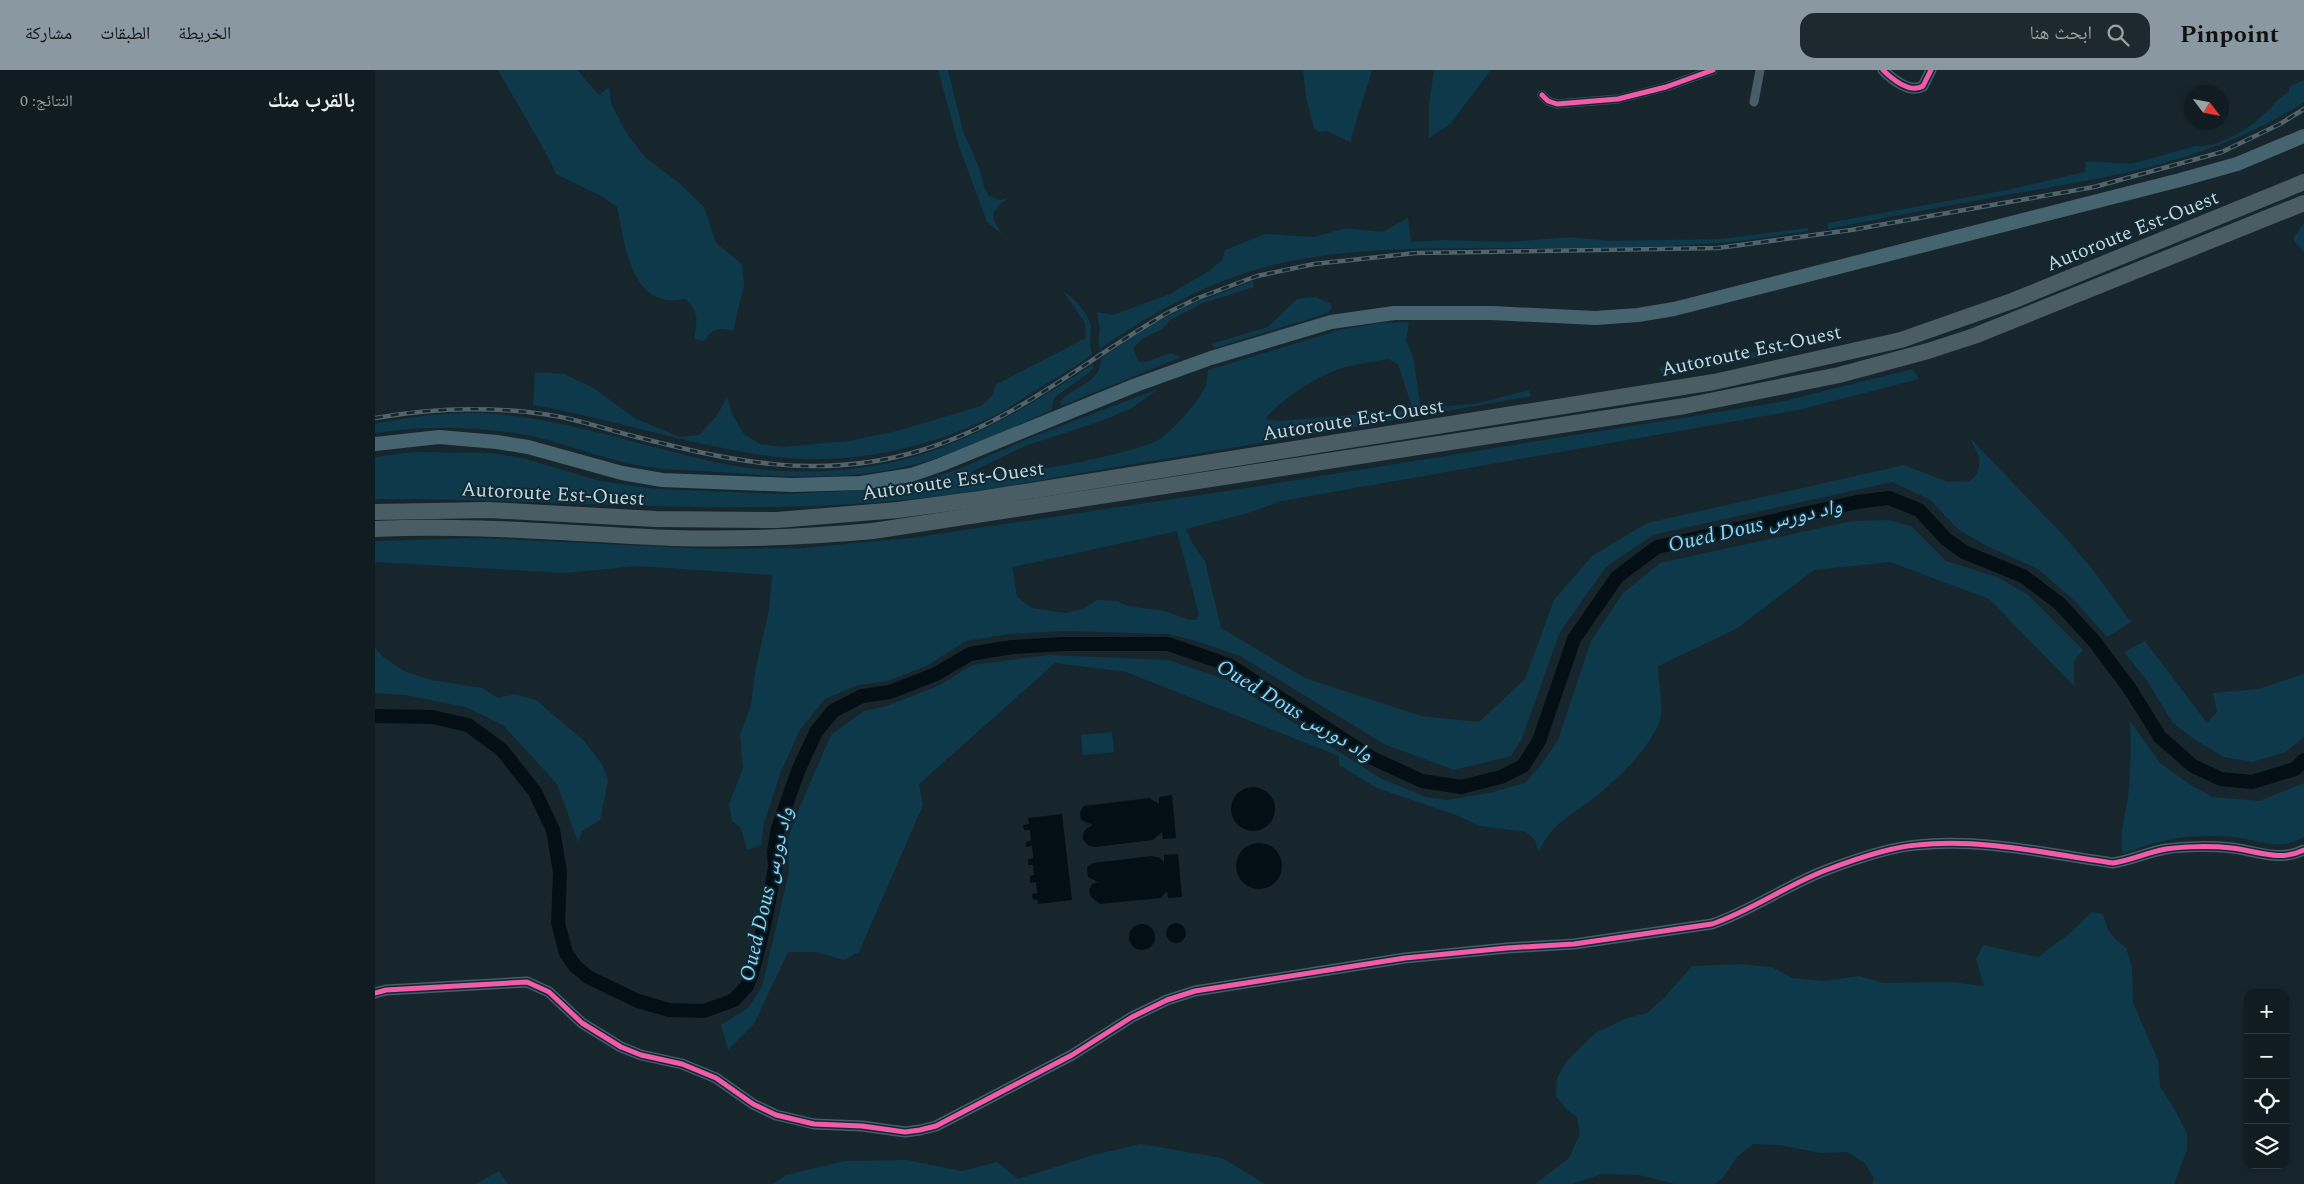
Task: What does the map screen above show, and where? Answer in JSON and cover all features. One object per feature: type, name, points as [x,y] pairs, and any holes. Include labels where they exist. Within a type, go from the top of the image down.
[{"type":"highway","name":"Autoroute Est-Ouest","points":[[375,512],[489,510],[656,519],[777,520],[889,511],[990,498],[1714,382],[1901,340],[1955,322],[2012,301],[2304,182]]},
{"type":"highway","name":"Autoroute Est-Ouest","points":[[375,529],[534,530],[673,538],[802,538],[968,518],[1685,406],[1839,375],[1928,351],[1974,336],[2304,204]]},
{"type":"main road","points":[[375,444],[439,438],[473,439],[528,447],[642,477],[679,481],[757,485],[835,485],[899,478],[940,465],[1136,385],[1211,358],[1331,322],[1394,313],[1492,313],[1595,318],[1639,315],[1674,308],[2180,180],[2237,164],[2304,136]]},
{"type":"street","points":[[1542,95],[1548,101],[1557,104],[1618,98],[1666,86],[1713,70]]},
{"type":"street","points":[[1754,102],[1760,70]]},
{"type":"street","points":[[1883,70],[1898,82],[1915,89],[1923,86],[1931,70]]},
{"type":"street","points":[[375,993],[527,982],[549,992],[582,1023],[621,1047],[641,1055],[682,1064],[716,1078],[753,1104],[776,1114],[814,1124],[862,1126],[905,1132],[937,1126],[1072,1055],[1132,1016],[1167,1000],[1195,992],[1405,958],[1507,948],[1574,944],[1711,924],[1728,919],[1806,878],[1894,848],[1917,845],[1974,845],[2113,863],[2129,861],[2166,849],[2232,848],[2280,857],[2295,855],[2304,850]]},
{"type":"shaded area","points":[[498,70],[577,70],[599,95],[609,87],[611,103],[627,134],[646,158],[678,182],[704,207],[716,243],[742,264],[744,285],[733,331],[716,330],[710,333],[704,341],[694,339],[696,318],[690,304],[685,299],[667,300],[653,295],[642,285],[628,256],[617,207],[603,197],[556,174]]},
{"type":"shaded area","points":[[938,70],[948,70],[963,131],[980,170],[984,187],[989,196],[999,200],[1009,198],[1001,203],[993,213],[994,221],[1002,234],[987,222],[959,146]]},
{"type":"shaded area","points":[[1303,70],[1372,70],[1350,142],[1327,131],[1318,132],[1314,128],[1306,97]]},
{"type":"shaded area","points":[[1434,70],[1491,70],[1450,124],[1429,138],[1429,104]]},
{"type":"shaded area","points":[[2304,80],[2304,102],[2230,141],[2155,166],[2077,183],[1828,229],[1828,223],[2007,190],[2085,172],[2086,161],[2131,164],[2196,146],[2221,142],[2255,123],[2289,92],[2289,87]]},
{"type":"shaded area","points":[[1408,218],[1411,242],[1444,240],[1510,242],[1570,237],[1609,241],[1720,239],[1808,228],[1808,231],[1741,241],[1693,245],[1384,250],[1317,257],[1251,271],[1192,294],[1154,314],[1100,349],[1098,342],[1100,329],[1097,312],[1113,315],[1170,294],[1209,271],[1222,260],[1225,250],[1265,234],[1314,237],[1346,228],[1382,232]]},
{"type":"shaded area","points":[[2304,223],[2304,252],[2293,239]]},
{"type":"shaded area","points":[[1253,281],[1254,287],[1203,303],[1170,320],[1162,329],[1142,339],[1133,348],[1138,361],[1146,362],[1171,353],[1181,357],[1061,406],[1060,402],[1065,396],[1085,384],[1096,374],[1100,367],[1101,358],[1151,325],[1191,304]]},
{"type":"shaded area","points":[[1063,291],[1077,303],[1088,318],[1091,330],[1090,345],[1092,354],[1003,411],[948,435],[889,452],[829,459],[769,456],[710,445],[533,405],[535,372],[564,374],[592,387],[636,419],[680,437],[699,435],[716,417],[727,397],[733,416],[744,434],[760,444],[783,447],[848,441],[897,431],[981,406],[993,395],[995,385],[1086,338],[1085,323]]},
{"type":"shaded area","points":[[1316,297],[1331,304],[1332,308],[1328,313],[1215,348],[1211,344],[1268,327],[1297,299]]},
{"type":"shaded area","points":[[1409,322],[1406,341],[1413,357],[1421,409],[1479,403],[1529,390],[1531,396],[965,493],[913,499],[779,507],[712,507],[442,499],[375,499],[375,457],[414,452],[492,453],[526,459],[600,481],[649,488],[784,494],[884,489],[932,478],[959,469],[1032,437],[1158,389],[1132,408],[1104,420],[1025,446],[971,472],[985,474],[1007,473],[1064,465],[1122,452],[1158,440],[1178,423],[1198,399],[1206,385],[1208,370],[1343,329],[1380,323]],"holes":[[[1388,359],[1398,364],[1411,404],[1410,410],[1281,421],[1265,419],[1291,395],[1313,381],[1336,370],[1356,364]]]},
{"type":"shaded area","points":[[1786,345],[1789,351],[1702,369],[1662,375],[1659,368],[1764,351]]},
{"type":"shaded area","points":[[1093,364],[1093,368],[1089,373],[1056,396],[1053,401],[1052,410],[945,455],[908,466],[860,474],[789,476],[649,467],[615,460],[532,436],[493,430],[434,428],[375,433],[375,424],[404,419],[450,414],[495,414],[576,427],[683,455],[738,466],[767,470],[826,471],[885,464],[913,457],[961,440],[1019,410]]},
{"type":"shaded area","points":[[1913,369],[1919,379],[1798,410],[1281,501],[1248,513],[1186,529],[1193,544],[1205,561],[1221,628],[1305,678],[1421,716],[1479,722],[1525,679],[1554,600],[1592,556],[1647,523],[1904,465],[1948,482],[1970,481],[1976,475],[1979,467],[1979,457],[1970,438],[2064,536],[2093,570],[2131,622],[2107,637],[2076,602],[2038,569],[1987,546],[1959,530],[1929,499],[1892,482],[1653,535],[1606,567],[1560,632],[1522,738],[1511,756],[1454,770],[1384,744],[1240,656],[1169,634],[1065,631],[1008,634],[966,641],[928,665],[888,681],[858,685],[825,699],[800,730],[780,774],[764,823],[761,845],[747,850],[741,828],[732,821],[729,804],[743,768],[740,734],[751,706],[755,672],[769,610],[772,575],[638,566],[565,573],[375,562],[375,541],[478,538],[712,549],[803,548],[911,538],[1247,488],[1780,402]],"holes":[[[1177,531],[1199,614],[1196,620],[1189,620],[1165,611],[1128,606],[1117,601],[1097,600],[1083,609],[1065,613],[1032,608],[1017,597],[1012,567]]]},
{"type":"shaded area","points":[[1888,520],[1911,526],[1946,561],[1997,577],[2027,594],[2083,650],[2074,661],[2074,686],[1989,599],[1890,562],[1814,570],[1736,629],[1658,666],[1661,716],[1649,741],[1617,778],[1557,825],[1539,852],[1535,840],[1526,832],[1480,826],[1456,815],[1377,788],[1339,765],[1339,756],[1126,672],[1055,663],[919,784],[923,805],[859,952],[844,960],[816,952],[788,952],[754,1024],[728,1050],[721,1025],[748,1008],[762,987],[789,872],[788,838],[801,804],[831,735],[864,711],[887,706],[940,685],[972,665],[1049,655],[1169,660],[1227,680],[1380,778],[1426,797],[1447,800],[1489,793],[1525,783],[1541,765],[1558,740],[1591,641],[1623,593],[1660,563],[1852,521]]},
{"type":"shaded area","points":[[2145,641],[2207,723],[2217,712],[2213,693],[2258,689],[2304,674],[2304,737],[2286,752],[2252,762],[2224,757],[2194,739],[2173,723],[2146,679],[2124,652]]},
{"type":"shaded area","points":[[375,648],[382,656],[404,671],[431,680],[482,688],[498,698],[514,694],[536,700],[583,740],[602,764],[608,780],[600,820],[582,831],[578,842],[557,784],[503,725],[466,707],[405,695],[375,693]]},
{"type":"shaded area","points":[[2130,721],[2160,763],[2192,786],[2213,797],[2259,801],[2304,783],[2304,837],[2285,844],[2269,844],[2233,837],[2203,836],[2176,838],[2123,854],[2121,839],[2128,796],[2131,749]]},
{"type":"shaded area","points":[[1112,732],[1114,752],[1083,755],[1081,735]]},
{"type":"shaded area","points":[[1257,787],[1269,793],[1274,800],[1274,818],[1269,825],[1262,830],[1249,831],[1241,828],[1234,821],[1231,805],[1234,797],[1241,790]]},
{"type":"shaded area","points":[[1172,795],[1176,838],[1163,839],[1162,832],[1153,840],[1095,847],[1089,846],[1083,840],[1085,831],[1093,825],[1081,820],[1080,812],[1084,806],[1149,798],[1159,804],[1159,797]]},
{"type":"shaded area","points":[[1062,814],[1072,900],[1038,904],[1037,899],[1033,900],[1032,894],[1037,893],[1036,882],[1030,883],[1030,876],[1034,875],[1033,865],[1028,865],[1028,859],[1033,858],[1032,846],[1026,847],[1026,842],[1031,841],[1030,830],[1024,830],[1023,825],[1029,824],[1028,818]]},
{"type":"shaded area","points":[[1259,843],[1272,847],[1278,853],[1282,866],[1278,879],[1272,885],[1259,889],[1246,885],[1240,879],[1236,866],[1240,853],[1246,847]]},
{"type":"shaded area","points":[[1178,854],[1182,897],[1168,898],[1167,891],[1161,898],[1100,904],[1091,897],[1089,890],[1092,884],[1098,882],[1088,877],[1087,867],[1093,863],[1152,856],[1160,858],[1164,862],[1164,855]]},
{"type":"shaded area","points":[[2092,912],[2103,914],[2107,928],[2116,940],[2126,948],[2132,967],[2133,1003],[2158,1060],[2160,1087],[2174,1108],[2187,1134],[2187,1150],[2174,1184],[1872,1184],[1874,1179],[1865,1163],[1847,1152],[1821,1153],[1780,1145],[1753,1144],[1737,1157],[1722,1179],[1715,1184],[1675,1184],[1639,1175],[1602,1174],[1572,1184],[1535,1184],[1569,1158],[1580,1134],[1577,1117],[1566,1109],[1556,1096],[1557,1078],[1566,1062],[1595,1033],[1625,1019],[1647,1013],[1664,998],[1692,966],[1740,964],[1772,967],[1792,978],[1824,981],[1859,976],[1884,983],[1952,982],[1984,986],[1976,959],[1983,945],[2038,957],[2070,933]]},
{"type":"shaded area","points":[[1176,923],[1183,926],[1186,933],[1183,940],[1176,943],[1169,940],[1166,933],[1169,926]]},
{"type":"shaded area","points":[[1142,924],[1151,928],[1155,937],[1151,946],[1142,950],[1133,946],[1129,937],[1133,928]]},
{"type":"shaded area","points":[[1141,1144],[1222,1158],[1265,1184],[773,1184],[786,1175],[845,1161],[906,1160],[962,1171],[997,1162],[1018,1179],[1093,1155]]},
{"type":"shaded area","points":[[499,1171],[508,1184],[476,1184]]},
{"type":"waterway","name":"Oued Dous واد دورس","points":[[375,716],[432,717],[468,725],[502,750],[535,792],[553,830],[560,872],[558,923],[566,953],[575,966],[588,977],[638,1001],[669,1010],[704,1011],[734,1000],[747,986],[764,926],[775,868],[774,852],[778,828],[798,771],[816,732],[833,711],[862,696],[890,692],[936,674],[970,654],[1012,647],[1063,644],[1168,644],[1229,665],[1372,758],[1422,781],[1461,787],[1501,777],[1523,766],[1539,741],[1574,639],[1617,577],[1657,547],[1857,502],[1889,498],[1919,510],[1946,539],[1964,552],[2023,576],[2060,604],[2094,641],[2130,689],[2160,737],[2193,766],[2221,779],[2252,782],[2295,769],[2304,760]]},
{"type":"railway","points":[[375,418],[438,410],[522,411],[563,417],[699,452],[771,464],[843,465],[881,460],[919,451],[953,439],[986,424],[1017,408],[1169,312],[1198,298],[1257,276],[1314,264],[1416,253],[1718,248],[1851,230],[2094,187],[2222,152],[2280,124],[2304,109]]},
{"type":"cycle path","points":[[1542,95],[1548,101],[1557,104],[1618,99],[1666,87],[1713,70]]},
{"type":"cycle path","points":[[1883,70],[1896,81],[1913,88],[1923,86],[1931,70]]},
{"type":"cycle path","points":[[375,993],[386,990],[527,982],[549,992],[582,1023],[621,1047],[641,1055],[682,1064],[716,1078],[753,1104],[776,1115],[814,1124],[862,1126],[905,1132],[936,1126],[1072,1055],[1132,1017],[1167,1000],[1195,991],[1405,958],[1507,948],[1574,944],[1712,924],[1742,912],[1814,875],[1839,865],[1896,848],[1941,843],[1991,845],[2113,863],[2159,850],[2182,847],[2224,847],[2268,855],[2286,855],[2304,850]]}]
